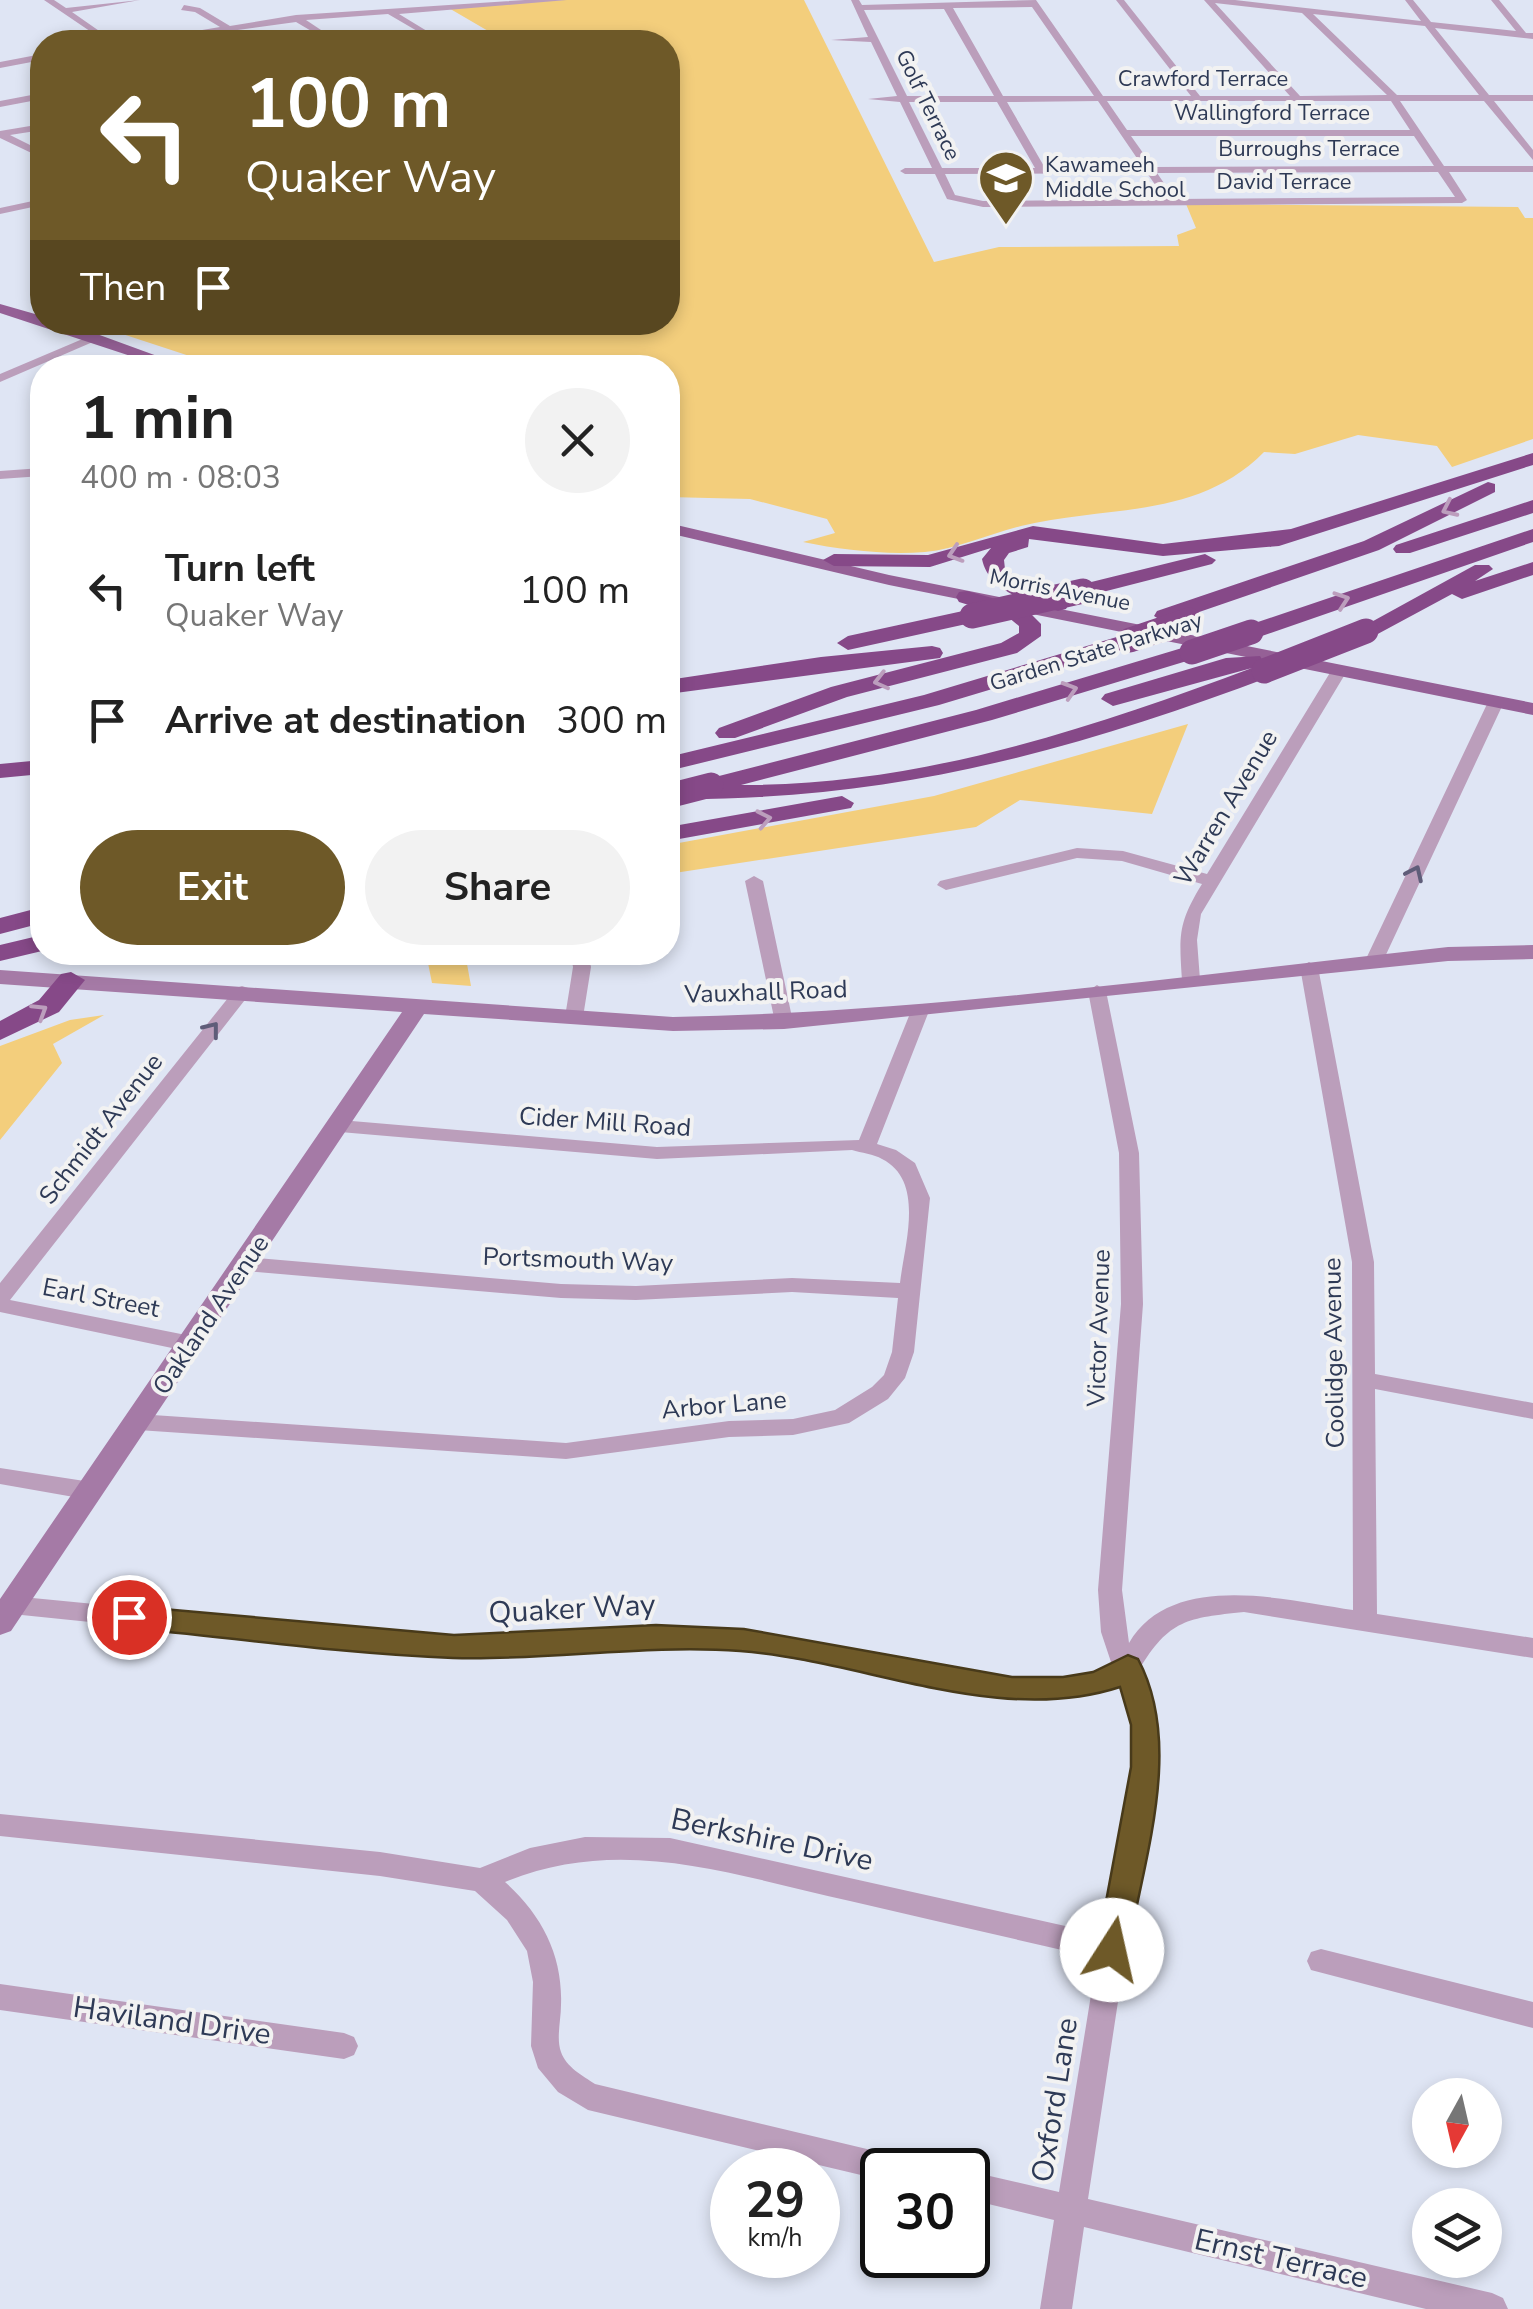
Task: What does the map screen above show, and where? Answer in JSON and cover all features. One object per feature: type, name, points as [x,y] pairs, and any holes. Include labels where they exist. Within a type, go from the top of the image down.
[{"type":"highway","points":[[1365,514],[1533,445]]},
{"type":"highway","points":[[680,673],[797,652],[964,609],[1069,595],[1297,534],[1533,460]]},
{"type":"highway","points":[[1119,638],[1164,616],[1351,552],[1464,502],[1533,460]]},
{"type":"highway","name":"Garden State Parkway","points":[[680,761],[930,700],[1119,638],[1189,620],[1533,506]]},
{"type":"highway","points":[[834,560],[916,562],[950,557],[1005,536],[1033,532],[1066,534],[1118,546],[1193,549],[1297,534]]},
{"type":"highway","name":"Garden State Parkway","points":[[680,792],[875,744],[1192,652],[1533,535]]},
{"type":"highway","points":[[1027,542],[1065,543],[1093,555],[1098,565],[1069,595],[1020,590],[993,567],[997,552],[1027,542]]},
{"type":"highway","points":[[1366,631],[1442,588],[1533,549]]},
{"type":"highway","points":[[875,744],[935,740],[1222,677],[1264,672],[1533,568]]},
{"type":"highway","points":[[1366,631],[1472,600],[1533,590]]},
{"type":"highway","points":[[680,746],[840,692],[1010,648],[1030,636],[1028,621],[1009,609],[964,609]]},
{"type":"highway","points":[[680,685],[850,660],[1010,648]]},
{"type":"highway","points":[[680,794],[808,790],[930,772],[1076,739],[1258,661],[1305,664]]},
{"type":"highway","points":[[680,832],[1018,766],[1193,706],[1222,677]]},
{"type":"highway","points":[[0,760],[30,757]]},
{"type":"highway","points":[[0,771],[30,767]]},
{"type":"highway","points":[[0,926],[30,918]]},
{"type":"highway","points":[[0,953],[30,946]]},
{"type":"highway","points":[[0,1032],[48,1006],[71,980]]},
{"type":"main road","points":[[0,308],[30,317]]},
{"type":"main road","points":[[87,335],[145,355]]},
{"type":"main road","name":"Morris Avenue","points":[[680,531],[755,548],[964,609],[1305,664],[1533,710]]},
{"type":"main road","name":"Morris Avenue","points":[[755,548],[1069,595],[1533,698]]},
{"type":"street","points":[[48,0],[93,30]]},
{"type":"street","points":[[63,10],[136,0]]},
{"type":"street","points":[[398,0],[415,10]]},
{"type":"street","points":[[215,30],[318,16],[563,0]]},
{"type":"street","points":[[1120,0],[1198,99]]},
{"type":"street","points":[[1210,0],[1304,10],[1319,6],[1528,36]]},
{"type":"street","points":[[1210,0],[1298,99]]},
{"type":"street","points":[[1409,0],[1533,156]]},
{"type":"street","points":[[1494,0],[1528,36]]},
{"type":"street","points":[[857,4],[947,6],[1033,2],[1172,202]]},
{"type":"street","name":"Golf Terrace","points":[[857,4],[951,197],[983,204]]},
{"type":"street","points":[[947,6],[1042,170]]},
{"type":"street","points":[[184,8],[197,10],[227,28]]},
{"type":"street","points":[[304,8],[318,16]]},
{"type":"street","points":[[1304,10],[1394,98],[1443,169]]},
{"type":"street","points":[[389,11],[421,30]]},
{"type":"street","points":[[296,18],[316,30]]},
{"type":"street","points":[[1510,19],[1521,19]]},
{"type":"street","points":[[834,40],[874,39]]},
{"type":"street","points":[[1,63],[30,59]]},
{"type":"street","points":[[0,104],[30,98]]},
{"type":"street","name":"Crawford Terrace","points":[[873,99],[1533,98]]},
{"type":"street","points":[[0,134],[30,129]]},
{"type":"street","name":"Wallingford Terrace","points":[[1126,134],[1418,133]]},
{"type":"street","points":[[0,134],[30,149]]},
{"type":"street","name":"David Terrace","points":[[983,204],[1450,202],[1462,197],[1443,169]]},
{"type":"street","name":"Burroughs Terrace","points":[[905,171],[1533,169]]},
{"type":"street","points":[[0,211],[30,205]]},
{"type":"street","points":[[55,355],[96,338]]},
{"type":"street","points":[[0,378],[30,366]]},
{"type":"street","points":[[0,475],[30,473]]},
{"type":"street","name":"Warren Avenue","points":[[1192,980],[1188,925],[1338,671]]},
{"type":"street","points":[[1374,961],[1496,702]]},
{"type":"street","points":[[946,885],[1077,852],[1122,856],[1212,880]]},
{"type":"street","points":[[754,881],[784,1022]]},
{"type":"street","name":"Vauxhall Road","points":[[0,977],[673,1024],[784,1022],[920,1011],[1309,967],[1533,952]]},
{"type":"street","points":[[574,1016],[582,965]]},
{"type":"street","name":"Coolidge Avenue","points":[[1309,967],[1363,1262],[1364,1624]]},
{"type":"street","name":"Victor Avenue","points":[[1097,991],[1128,1154],[1132,1304],[1110,1590],[1113,1632],[1128,1667]]},
{"type":"street","name":"Schmidt Avenue","points":[[0,1302],[242,992]]},
{"type":"street","name":"Oakland Avenue","points":[[6,1614],[340,1126],[418,1005]]},
{"type":"street","points":[[866,1146],[920,1011]]},
{"type":"street","name":"Cider Mill Road","points":[[340,1126],[674,1154],[866,1146]]},
{"type":"street","name":"Arbor Lane","points":[[138,1422],[539,1452],[729,1429],[816,1424],[863,1406],[894,1378],[904,1352],[920,1198],[900,1160],[866,1146]]},
{"type":"street","name":"Portsmouth Way","points":[[246,1264],[598,1293],[792,1285],[908,1291]]},
{"type":"street","name":"Earl Street","points":[[0,1302],[191,1344]]},
{"type":"street","points":[[1362,1379],[1533,1411]]},
{"type":"street","points":[[0,1476],[90,1491]]},
{"type":"street","points":[[1128,1667],[1143,1640],[1162,1620],[1204,1607],[1244,1603],[1533,1648]]},
{"type":"street","name":"Quaker Way","points":[[6,1614],[436,1646],[656,1636],[744,1640],[1012,1688],[1093,1684],[1128,1667]]},
{"type":"street","name":"Oxford Lane","points":[[1056,2309],[1112,1950],[1146,1767],[1146,1725],[1128,1667]]},
{"type":"street","points":[[0,1825],[380,1864],[481,1880],[509,1901],[536,1940],[548,1985],[544,2045],[552,2066],[568,2084],[588,2096],[860,2160]]},
{"type":"street","name":"Berkshire Drive","points":[[481,1880],[530,1860],[586,1848],[670,1848],[1112,1950]]},
{"type":"street","points":[[1321,1962],[1533,2014]]},
{"type":"street","name":"Haviland Drive","points":[[0,1997],[344,2046]]},
{"type":"street","name":"Ernst Terrace","points":[[990,2190],[1492,2309]]},
{"type":"shaded area","points":[[563,0],[804,0],[934,262],[999,247],[1179,246],[1177,235],[1196,228],[1186,204],[1518,207],[1525,218],[1533,218],[1533,439],[1452,467],[1437,446],[1358,435],[1295,454],[1264,452],[1238,474],[1180,500],[1021,526],[937,550],[864,551],[803,542],[835,533],[827,519],[750,499],[680,497],[680,355],[186,355],[126,335],[680,335],[680,30],[486,30],[447,7]]},
{"type":"shaded area","points":[[1188,724],[1152,814],[1020,800],[976,827],[680,872],[680,843],[934,796]]},
{"type":"shaded area","points":[[428,965],[467,965],[471,986],[432,983]]},
{"type":"shaded area","points":[[104,1015],[53,1044],[62,1063],[0,1140],[0,1046],[70,1020]]},
{"type":"place","name":"Kawameeh Middle School","points":[[1006,227]]},
{"type":"route","points":[[129,1617],[454,1646],[656,1636],[744,1640],[1012,1688],[1093,1684],[1128,1667],[1146,1725],[1146,1767],[1112,1950]]}]
